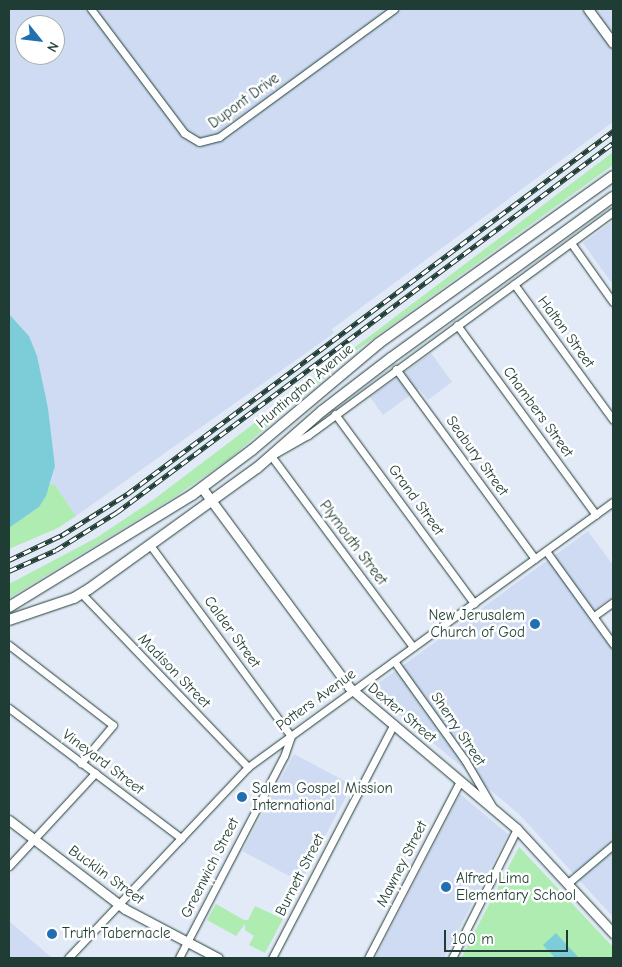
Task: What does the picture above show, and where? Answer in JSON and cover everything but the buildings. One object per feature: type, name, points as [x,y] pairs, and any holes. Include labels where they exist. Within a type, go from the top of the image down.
[{"type":"main road","name":"Huntington Avenue","points":[[9,607],[143,528],[202,488],[367,352],[613,176]]},
{"type":"main road","name":"Huntington Avenue","points":[[9,620],[82,594],[212,501],[271,456],[391,358],[613,197]]},
{"type":"street","name":"Dupont Drive","points":[[91,9],[184,133],[200,142],[219,136],[394,9]]},
{"type":"street","points":[[588,9],[613,42]]},
{"type":"street","name":"Huntington Avenue","points":[[271,456],[299,441],[613,212]]},
{"type":"street","points":[[571,243],[613,302]]},
{"type":"street","name":"Halton Street","points":[[514,284],[613,420]]},
{"type":"street","name":"Chambers Street","points":[[457,325],[596,514]]},
{"type":"street","name":"Seabury Street","points":[[396,369],[535,559]]},
{"type":"street","name":"Grand Street","points":[[335,414],[474,603]]},
{"type":"street","name":"Plymouth Street","points":[[271,456],[413,647]]},
{"type":"street","name":"Dexter Street","points":[[202,488],[353,690],[517,829],[613,933]]},
{"type":"street","name":"Potters Avenue","points":[[68,958],[248,767],[613,502]]},
{"type":"street","name":"Calder Street","points":[[150,545],[291,736]]},
{"type":"street","points":[[546,550],[613,644]]},
{"type":"street","name":"Madison Street","points":[[82,594],[248,767]]},
{"type":"street","points":[[594,616],[613,602]]},
{"type":"street","points":[[9,645],[113,725],[81,763]]},
{"type":"street","name":"Sherry Street","points":[[394,661],[466,760],[497,814]]},
{"type":"street","name":"Vineyard Street","points":[[9,708],[181,838]]},
{"type":"street","name":"Burnett Street","points":[[272,958],[394,724]]},
{"type":"street","name":"Greenwich Street","points":[[179,958],[284,756],[291,736]]},
{"type":"street","points":[[9,866],[95,773]]},
{"type":"street","name":"Mawney Street","points":[[368,958],[460,781]]},
{"type":"street","name":"Bucklin Street","points":[[9,820],[119,904],[218,958]]},
{"type":"street","points":[[452,958],[517,829]]},
{"type":"street","points":[[568,883],[613,845]]},
{"type":"shaded area","points":[[9,9],[613,9],[613,122],[332,329],[334,333],[76,516],[55,485],[50,484],[55,466],[48,408],[29,336],[9,314]]},
{"type":"shaded area","points":[[613,221],[613,285],[583,243]]},
{"type":"shaded area","points":[[431,353],[452,382],[428,400],[419,389],[383,415],[370,397]]},
{"type":"shaded area","points":[[588,531],[613,565],[613,596],[590,614],[613,647],[613,917],[519,814],[369,690]]},
{"type":"shaded area","points":[[294,754],[352,785],[301,882],[242,851]]},
{"type":"shaded area","name":"Alfred Lima Elementary School","points":[[460,794],[508,834],[444,958],[375,958]]},
{"type":"shaded area","points":[[9,921],[52,958],[9,958]]},
{"type":"green space","points":[[613,152],[613,165],[357,350],[229,459],[176,496],[9,598],[9,584],[96,538],[153,500]]},
{"type":"green space","points":[[50,484],[55,485],[76,516],[58,528],[9,549],[9,528],[39,507]]},
{"type":"green space","points":[[519,847],[613,947],[613,958],[461,958]]},
{"type":"green space","points":[[216,904],[244,920],[248,920],[255,906],[283,919],[265,953],[249,945],[254,936],[245,930],[245,924],[236,936],[207,920]]},
{"type":"water","points":[[9,314],[29,336],[37,356],[48,408],[55,466],[46,496],[39,507],[9,528]]},
{"type":"water","points":[[556,933],[579,958],[555,958],[543,945]]},
{"type":"railway","points":[[9,560],[62,535],[127,494],[613,131]]},
{"type":"railway","points":[[9,571],[56,550],[117,512],[613,143]]},
{"type":"place","name":"New Jerusalem Church of God","points":[[535,624]]},
{"type":"place","name":"Salem Gospel Mission International","points":[[242,797]]},
{"type":"place","name":"Alfred Lima Elementary School","points":[[446,887]]},
{"type":"place","name":"Truth Tabernacle","points":[[52,934]]}]
